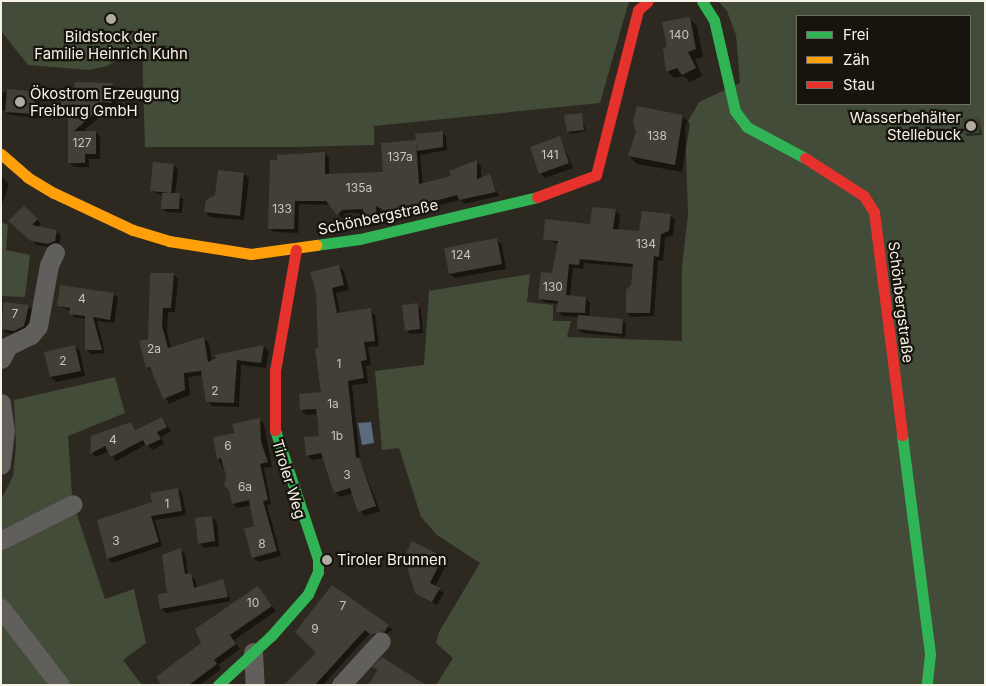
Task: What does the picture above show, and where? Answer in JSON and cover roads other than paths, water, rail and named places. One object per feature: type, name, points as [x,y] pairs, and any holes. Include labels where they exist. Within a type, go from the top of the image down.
[{"type":"street","name":"Schönbergstraße","points":[[1,154],[27,177],[133,230],[169,242],[251,254],[296,250],[360,239],[543,196],[596,175],[638,10],[648,1]]},
{"type":"street","name":"Schönbergstraße","points":[[702,1],[714,20],[734,111],[746,127],[829,171],[864,196],[874,212],[930,654],[927,685]]},
{"type":"street","name":"Tiroler Weg","points":[[218,685],[253,652],[308,594],[318,572],[318,559],[275,436],[275,371],[296,250]]},
{"type":"street","points":[[4,350],[31,335],[38,326],[49,266],[55,252]]},
{"type":"street","points":[[1,403],[5,430],[1,465]]},
{"type":"street","points":[[1,540],[73,504]]},
{"type":"street","points":[[1,608],[60,685]]},
{"type":"street","points":[[341,685],[381,641]]},
{"type":"street","points":[[253,652],[255,685]]},
{"type":"water","points":[[371,422],[374,443],[362,445],[358,423]]},
{"type":"place","name":"Bildstock der Familie Heinrich Kuhn","points":[[111,19]]},
{"type":"place","name":"Ökostrom Erzeugung Freiburg GmbH","points":[[20,102]]},
{"type":"place","name":"Wasserbehälter Stellebuck","points":[[971,126]]},
{"type":"place","name":"Tiroler Brunnen","points":[[327,560]]}]
